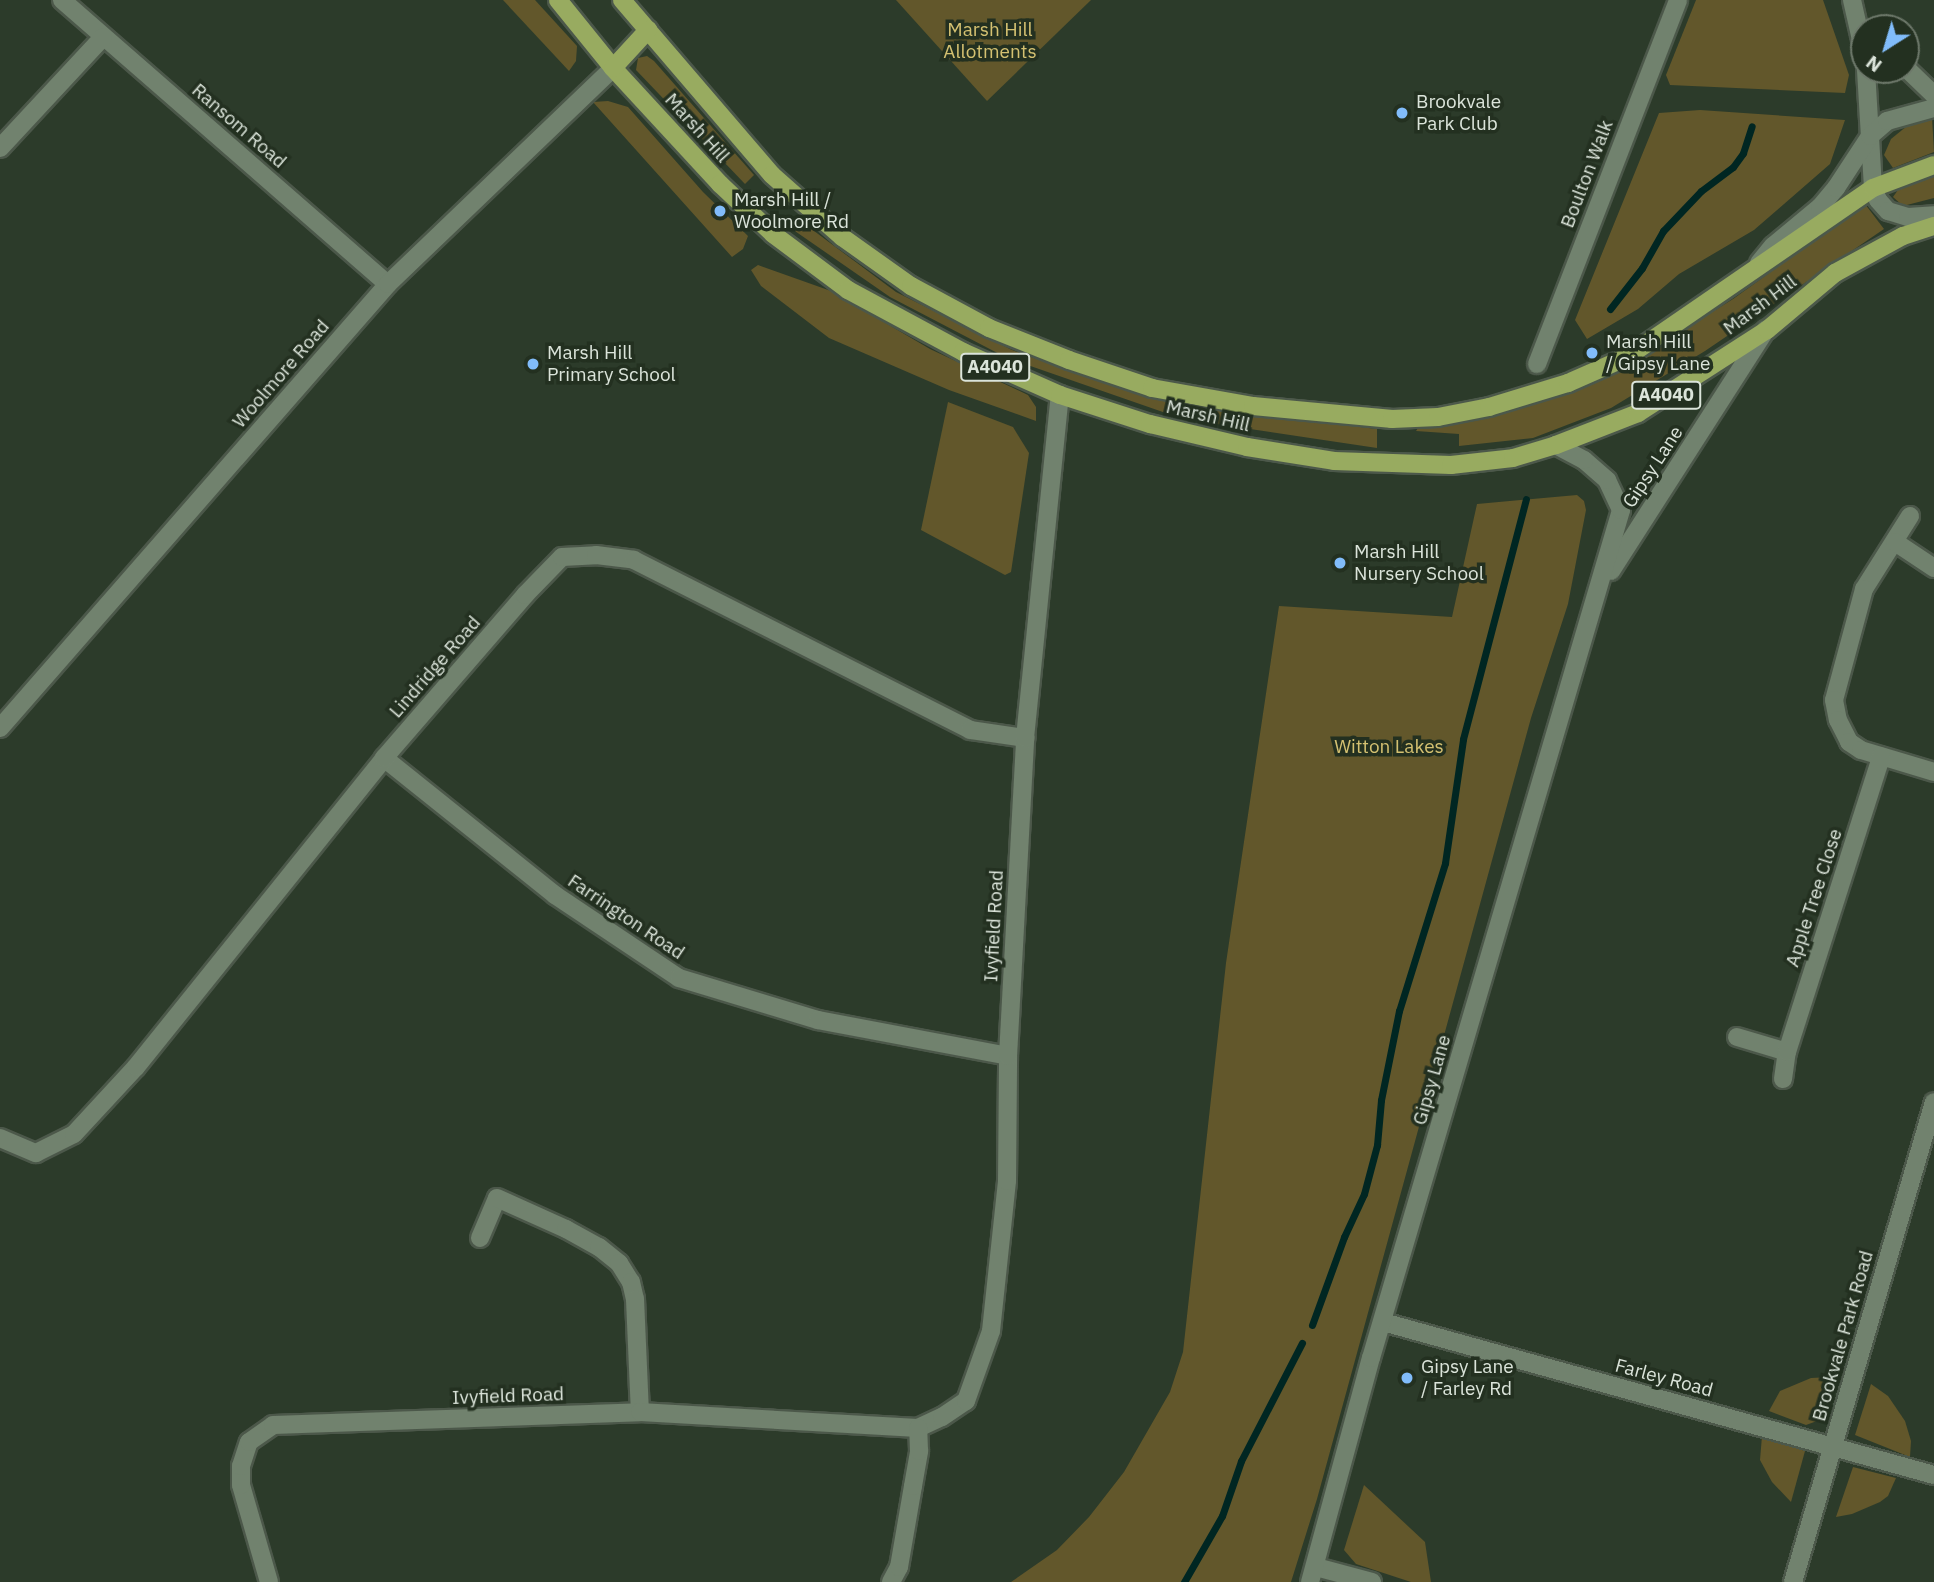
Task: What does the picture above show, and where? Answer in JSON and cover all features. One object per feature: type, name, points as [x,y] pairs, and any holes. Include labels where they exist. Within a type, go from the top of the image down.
[{"type":"main road","name":"Marsh Hill","points":[[558,0],[613,68],[720,184],[773,234],[848,290],[962,352],[1060,395],[1150,424],[1235,444],[1334,461],[1451,465],[1513,458],[1556,445],[1638,412],[1767,330],[1835,273],[1903,236],[1934,226]]},
{"type":"main road","name":"Marsh Hill","points":[[622,0],[772,175],[852,244],[911,286],[989,328],[1152,388],[1253,406],[1392,419],[1438,417],[1489,407],[1568,383],[1627,357],[1745,279],[1873,188],[1934,165]]},
{"type":"main road","points":[[613,68],[648,30]]},
{"type":"street","name":"Ransom Road","points":[[62,0],[388,284]]},
{"type":"street","name":"Boulton Walk","points":[[1537,364],[1678,0]]},
{"type":"street","points":[[0,148],[103,37]]},
{"type":"street","name":"Woolmore Road","points":[[0,728],[388,284],[613,68]]},
{"type":"street","points":[[1867,84],[1873,188],[1878,200],[1888,211],[1909,217],[1934,215]]},
{"type":"street","points":[[1745,279],[1773,246],[1820,207],[1836,188],[1870,136],[1887,121],[1934,108]]},
{"type":"street","name":"Gipsy Lane","points":[[1597,591],[1767,330]]},
{"type":"street","name":"Ivyfield Road","points":[[268,1582],[241,1485],[241,1466],[249,1442],[273,1425],[640,1412],[918,1428],[942,1417],[966,1401],[991,1331],[1007,1181],[1008,1056],[1025,738],[1060,395]]},
{"type":"street","name":"Gipsy Lane","points":[[1313,1574],[1383,1322],[1621,510],[1607,480],[1584,460],[1556,445]]},
{"type":"street","points":[[1910,516],[1859,602],[1834,700],[1838,720],[1849,742],[1881,757],[1934,772]]},
{"type":"street","points":[[1895,542],[1934,568]]},
{"type":"street","name":"Lindridge Road","points":[[0,1139],[36,1153],[74,1134],[136,1067],[384,758],[562,557],[596,555],[634,560],[970,730],[1025,738]]},
{"type":"street","name":"Apple Tree Close","points":[[1783,1079],[1787,1052],[1881,757]]},
{"type":"street","name":"Farrington Road","points":[[384,758],[555,895],[679,978],[818,1020],[1008,1056]]},
{"type":"street","points":[[1737,1037],[1787,1052]]},
{"type":"street","name":"Brookvale Park Road","points":[[1793,1582],[1934,1102]]},
{"type":"street","points":[[480,1238],[497,1198],[566,1229],[598,1247],[619,1264],[631,1282],[635,1299],[640,1412]]},
{"type":"street","name":"Farley Road","points":[[1383,1322],[1934,1475]]},
{"type":"street","points":[[891,1582],[899,1567],[919,1451],[918,1428]]},
{"type":"street","points":[[1313,1574],[1372,1582]]},
{"type":"green space","points":[[503,0],[535,0],[577,46],[576,61],[569,71]]},
{"type":"green space","name":"Marsh Hill Allotments","points":[[896,0],[1091,0],[987,101]]},
{"type":"green space","points":[[1696,0],[1823,0],[1849,75],[1845,93],[1670,85],[1666,75]]},
{"type":"green space","points":[[647,56],[754,175],[745,184],[636,70],[638,58]]},
{"type":"green space","points":[[608,101],[628,107],[703,192],[748,236],[743,249],[732,257],[593,102]]},
{"type":"green space","points":[[1700,110],[1845,120],[1830,164],[1754,230],[1679,274],[1638,309],[1587,339],[1575,320],[1659,113]]},
{"type":"green space","points":[[1932,117],[1934,152],[1893,168],[1884,155],[1891,139],[1907,126]]},
{"type":"green space","points":[[1934,174],[1934,198],[1903,206],[1893,197],[1900,187]]},
{"type":"green space","points":[[1865,204],[1884,229],[1705,351],[1611,408],[1533,438],[1459,446],[1459,434],[1416,431],[1420,425],[1517,409],[1606,378],[1733,299]]},
{"type":"green space","points":[[798,219],[896,292],[1012,350],[1092,379],[1190,406],[1377,429],[1377,448],[1183,419],[1007,358],[890,297],[792,229]]},
{"type":"green space","points":[[758,265],[831,291],[930,349],[1028,395],[1036,407],[1036,421],[949,390],[829,338],[761,286],[751,270]]},
{"type":"green space","points":[[948,402],[1013,427],[1029,453],[1011,572],[1005,575],[921,530]]},
{"type":"green space","name":"Witton Lakes","points":[[1577,495],[1584,501],[1586,510],[1568,604],[1531,718],[1317,1499],[1291,1582],[1011,1582],[1057,1550],[1089,1517],[1124,1472],[1170,1392],[1183,1352],[1226,963],[1279,606],[1452,617],[1477,504]]},
{"type":"green space","points":[[1831,1377],[1817,1421],[1806,1425],[1769,1411],[1780,1391],[1811,1378]]},
{"type":"green space","points":[[1871,1384],[1888,1396],[1905,1421],[1911,1441],[1910,1457],[1855,1435]]},
{"type":"green space","points":[[1762,1436],[1805,1451],[1791,1502],[1772,1482],[1760,1460]]},
{"type":"green space","points":[[1853,1467],[1896,1478],[1888,1496],[1880,1502],[1852,1514],[1836,1517]]},
{"type":"green space","points":[[1364,1485],[1425,1542],[1431,1582],[1411,1582],[1356,1564],[1344,1550]]},
{"type":"waterway","points":[[1610,309],[1642,268],[1663,231],[1701,191],[1733,167],[1743,153],[1752,126]]},
{"type":"waterway","points":[[1312,1325],[1344,1237],[1364,1194],[1377,1145],[1381,1100],[1399,1011],[1445,863],[1463,739],[1526,499]]},
{"type":"waterway","points":[[1184,1582],[1222,1516],[1241,1461],[1302,1343]]},
{"type":"place","name":"Brookvale Park Club","points":[[1402,113]]},
{"type":"place","name":"Marsh Hill / Woolmore Rd","points":[[720,211]]},
{"type":"place","name":"Marsh Hill / Gipsy Lane","points":[[1592,353]]},
{"type":"place","name":"Marsh Hill Primary School","points":[[533,364]]},
{"type":"place","name":"Marsh Hill Nursery School","points":[[1340,563]]},
{"type":"place","name":"Gipsy Lane / Farley Rd","points":[[1407,1378]]}]
